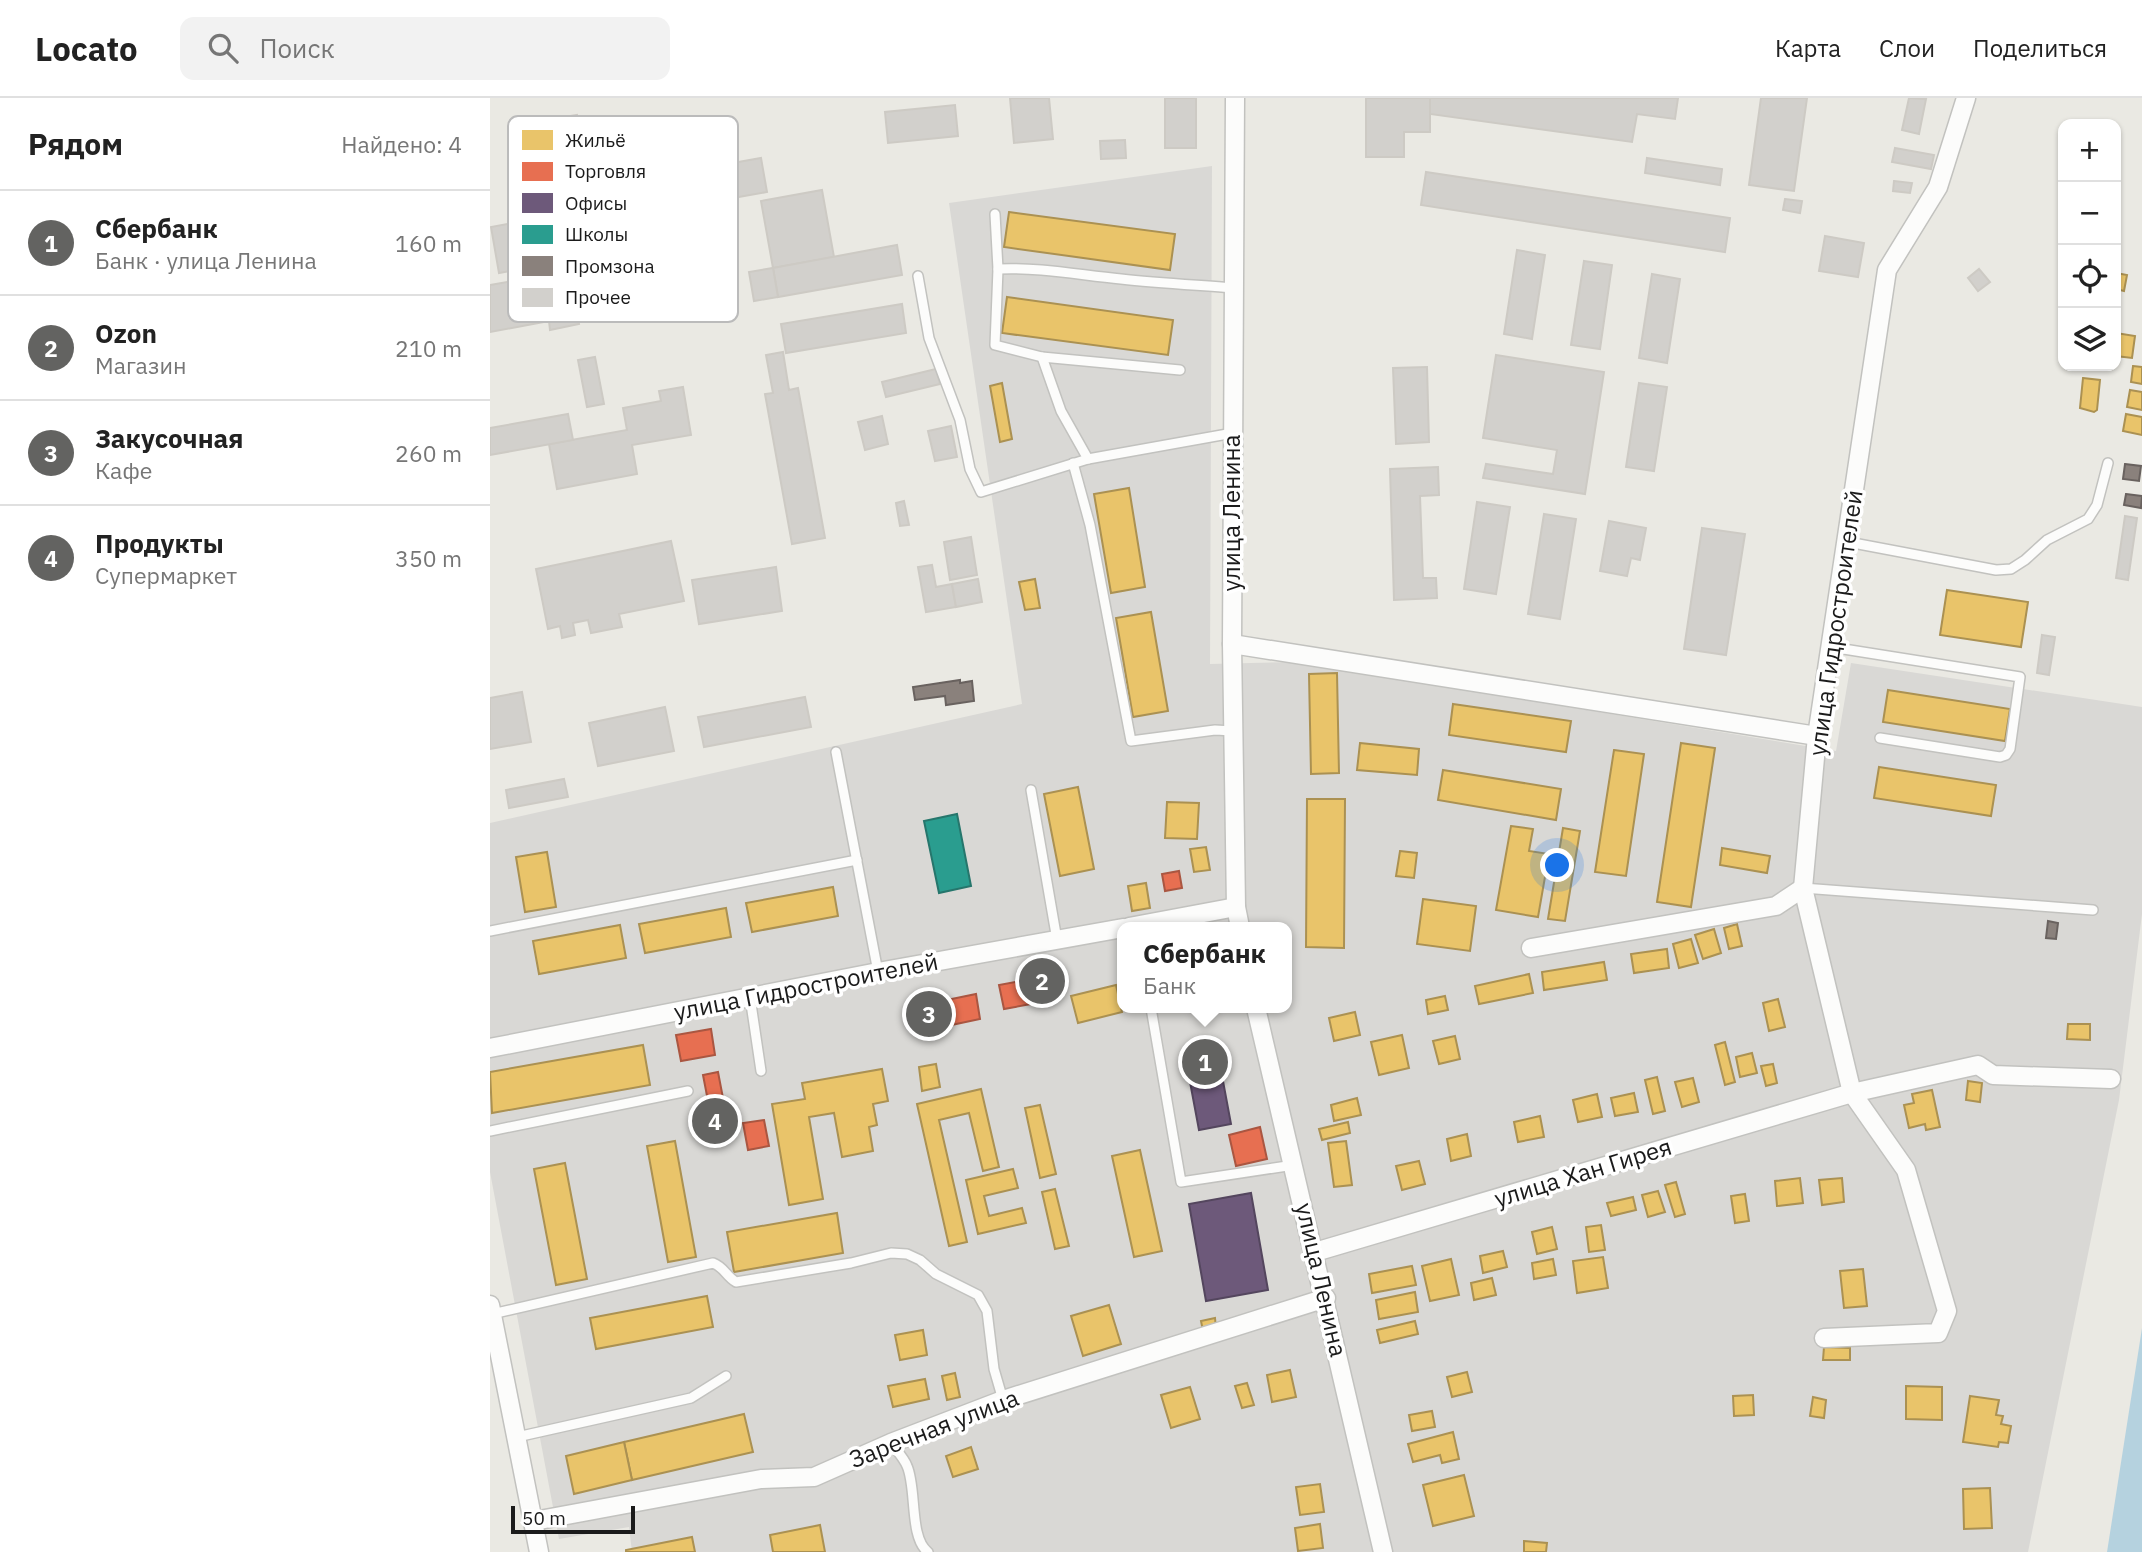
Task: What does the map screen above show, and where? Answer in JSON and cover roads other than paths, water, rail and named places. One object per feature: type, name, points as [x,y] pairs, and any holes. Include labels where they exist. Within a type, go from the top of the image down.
[{"type":"street","name":"улица Ленина","points":[[1235,98],[1231,644],[1236,906],[1239,922]]},
{"type":"street","name":"улица Гидростроителей","points":[[1803,888],[1817,736],[1887,270],[1938,187],[1966,98]]},
{"type":"street","points":[[1231,644],[1817,736]]},
{"type":"street","points":[[1531,948],[1776,906],[1803,888],[1852,1093],[1906,1170],[1947,1311],[1938,1333],[1824,1338]]},
{"type":"street","name":"улица Гидростроителей","points":[[1156,922],[1236,906]]},
{"type":"street","name":"улица Гидростроителей","points":[[490,1048],[878,972],[1117,930]]},
{"type":"street","name":"улица Ленина","points":[[1257,1013],[1326,1298],[1383,1552]]},
{"type":"street","name":"улица Хан Гирея","points":[[1315,1252],[1852,1093],[1978,1065],[1993,1075],[2111,1079]]},
{"type":"street","name":"Заречная улица","points":[[534,1521],[761,1479],[814,1477],[891,1443],[1003,1400],[1326,1298]]},
{"type":"street","points":[[491,1310],[539,1552]]},
{"type":"lane","points":[[995,214],[998,269],[995,345],[1042,357],[1180,370]]},
{"type":"lane","points":[[998,269],[1075,272],[1120,279],[1234,288]]},
{"type":"lane","points":[[918,276],[929,338],[960,420],[970,469],[981,492],[1088,459],[1233,433]]},
{"type":"lane","points":[[1042,357],[1062,411],[1088,459]]},
{"type":"lane","points":[[1073,463],[1090,525],[1131,741],[1215,730],[1233,731]]},
{"type":"lane","points":[[1848,542],[1996,570],[2011,569],[2047,540],[2088,519],[2098,505],[2108,463]]},
{"type":"lane","points":[[1832,647],[2020,677],[2010,749],[2006,755],[2000,757],[1880,738]]},
{"type":"lane","points":[[836,752],[878,972]]},
{"type":"lane","points":[[1031,790],[1058,941]]},
{"type":"lane","points":[[490,931],[857,860]]},
{"type":"lane","points":[[1803,888],[2093,910]]},
{"type":"lane","points":[[750,997],[761,1071]]},
{"type":"lane","points":[[1152,1013],[1181,1182],[1294,1165]]},
{"type":"lane","points":[[490,1131],[688,1091]]},
{"type":"lane","points":[[491,1310],[713,1263],[723,1266],[730,1278],[736,1282],[851,1263],[891,1253],[908,1254],[936,1274],[978,1295],[986,1311],[993,1369],[1003,1400]]},
{"type":"lane","points":[[517,1437],[691,1398],[726,1376]]},
{"type":"lane","points":[[891,1443],[908,1467],[918,1533],[923,1548],[928,1552]]},
{"type":"water","points":[[2142,1328],[2142,1552],[2107,1552]]},
{"type":"place","name":"Ozon","points":[[1042,981]]},
{"type":"place","name":"Закусочная","points":[[929,1014]]},
{"type":"place","name":"Сбербанк","points":[[1205,1062]]},
{"type":"place","name":"Продукты","points":[[715,1121]]}]
